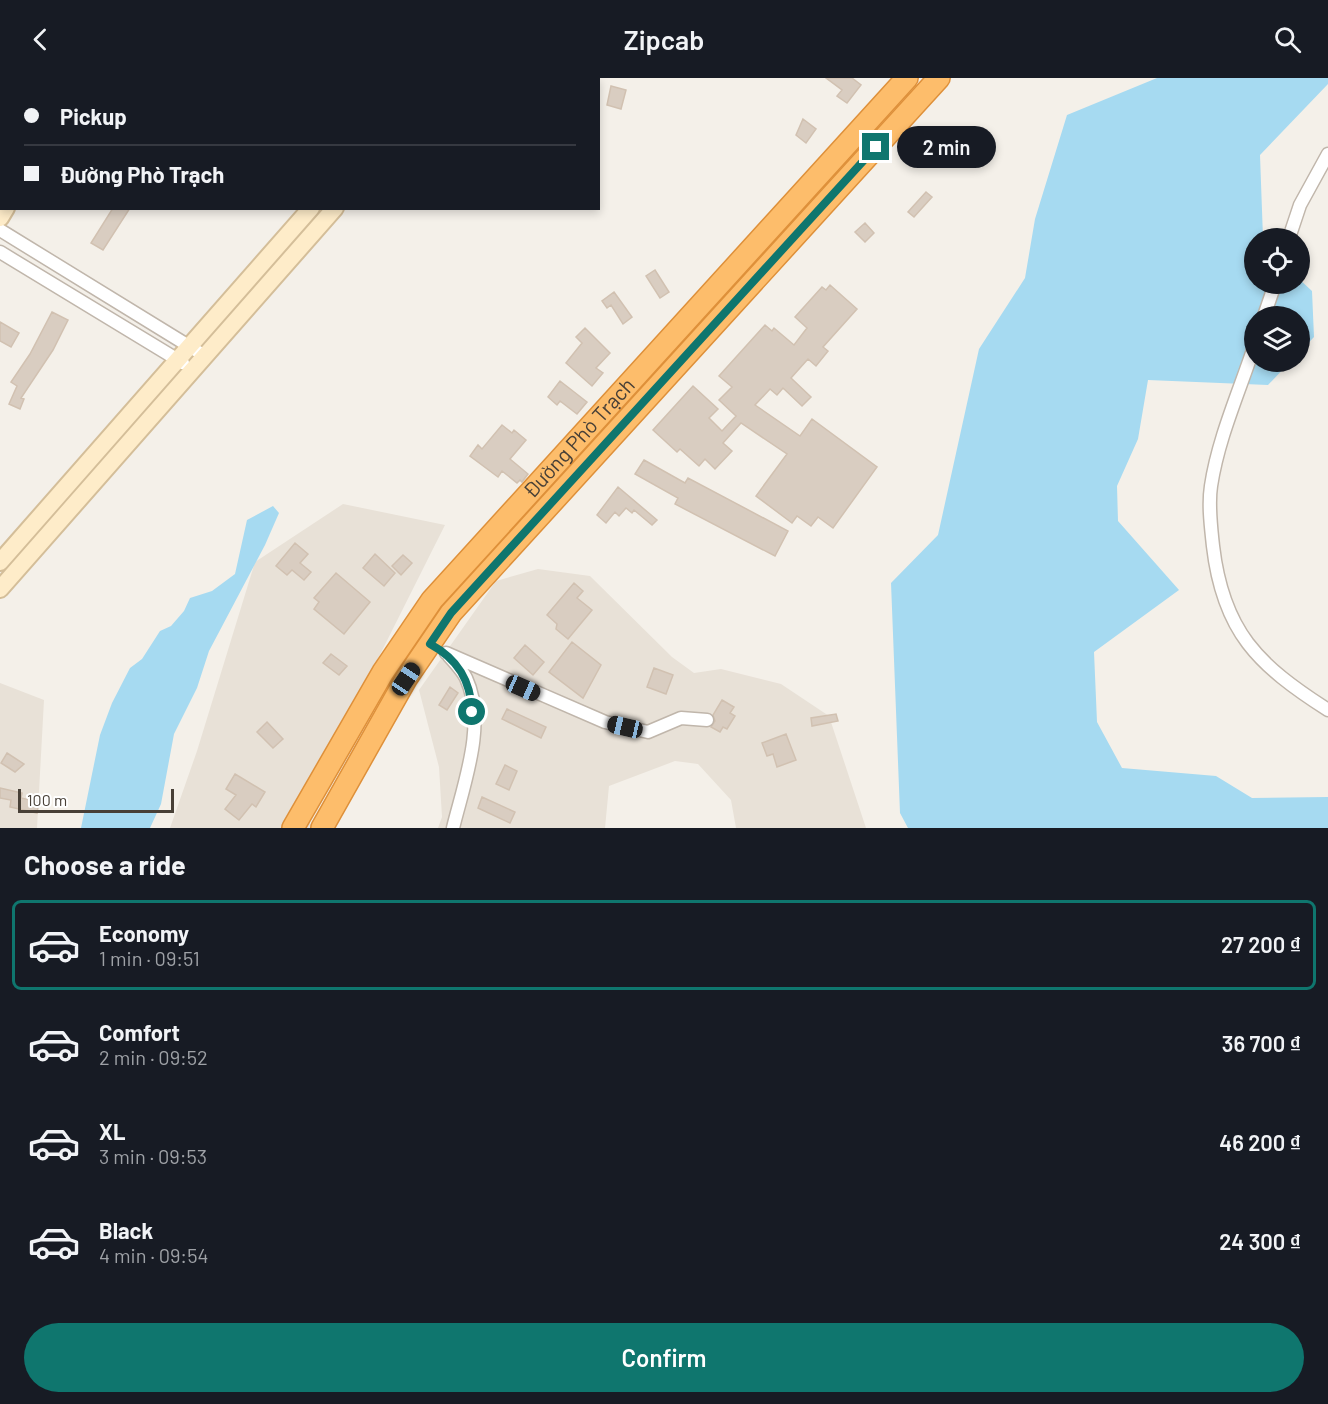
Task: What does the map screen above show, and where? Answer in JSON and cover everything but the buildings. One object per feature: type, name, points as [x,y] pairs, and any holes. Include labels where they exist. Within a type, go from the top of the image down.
[{"type":"highway","name":"Đường Phò Trạch","points":[[293,828],[383,672],[432,600],[907,78]]},
{"type":"highway","name":"Đường Phò Trạch","points":[[322,828],[406,679],[438,648],[451,613],[939,78]]},
{"type":"street","points":[[1292,228],[1300,205],[1328,154]]},
{"type":"street","points":[[0,562],[309,210]]},
{"type":"street","points":[[0,589],[333,210]]},
{"type":"street","points":[[0,230],[205,356]]},
{"type":"street","points":[[0,252],[193,369]]},
{"type":"street","points":[[1246,372],[1211,487],[1215,564],[1225,605],[1240,635],[1262,662],[1292,687],[1328,710]]},
{"type":"street","points":[[438,648],[605,722],[648,732],[681,718],[707,720]]},
{"type":"street","points":[[438,648],[466,678],[472,699],[471,757],[453,828]]},
{"type":"shaded area","points":[[343,504],[445,525],[302,810],[313,828],[170,828],[197,751],[255,562]]},
{"type":"shaded area","points":[[538,569],[590,576],[672,657],[694,673],[721,669],[781,684],[829,716],[866,828],[736,828],[731,800],[698,764],[675,761],[609,786],[605,828],[438,828],[442,817],[439,767],[419,690],[496,581]]},
{"type":"shaded area","points":[[0,683],[44,700],[37,828],[0,828]]},
{"type":"water","points":[[1157,78],[1328,78],[1328,84],[1260,155],[1263,228],[1244,228],[1244,294],[1310,294],[1310,289],[1312,291],[1314,337],[1310,341],[1310,306],[1244,306],[1244,372],[1280,372],[1268,385],[1148,380],[1138,439],[1117,486],[1118,521],[1179,590],[1094,652],[1097,722],[1122,768],[1216,776],[1252,798],[1328,797],[1328,828],[908,828],[900,813],[891,583],[938,535],[979,349],[1025,278],[1035,219],[1067,115]]},
{"type":"water","points":[[273,506],[279,513],[265,545],[209,651],[197,688],[174,734],[161,804],[150,828],[81,828],[100,735],[112,703],[130,668],[142,659],[160,631],[171,626],[184,611],[190,598],[212,591],[235,574],[247,520]]},
{"type":"route","points":[[472,712],[472,699],[466,678],[446,653],[430,644],[451,613],[876,147]]}]
